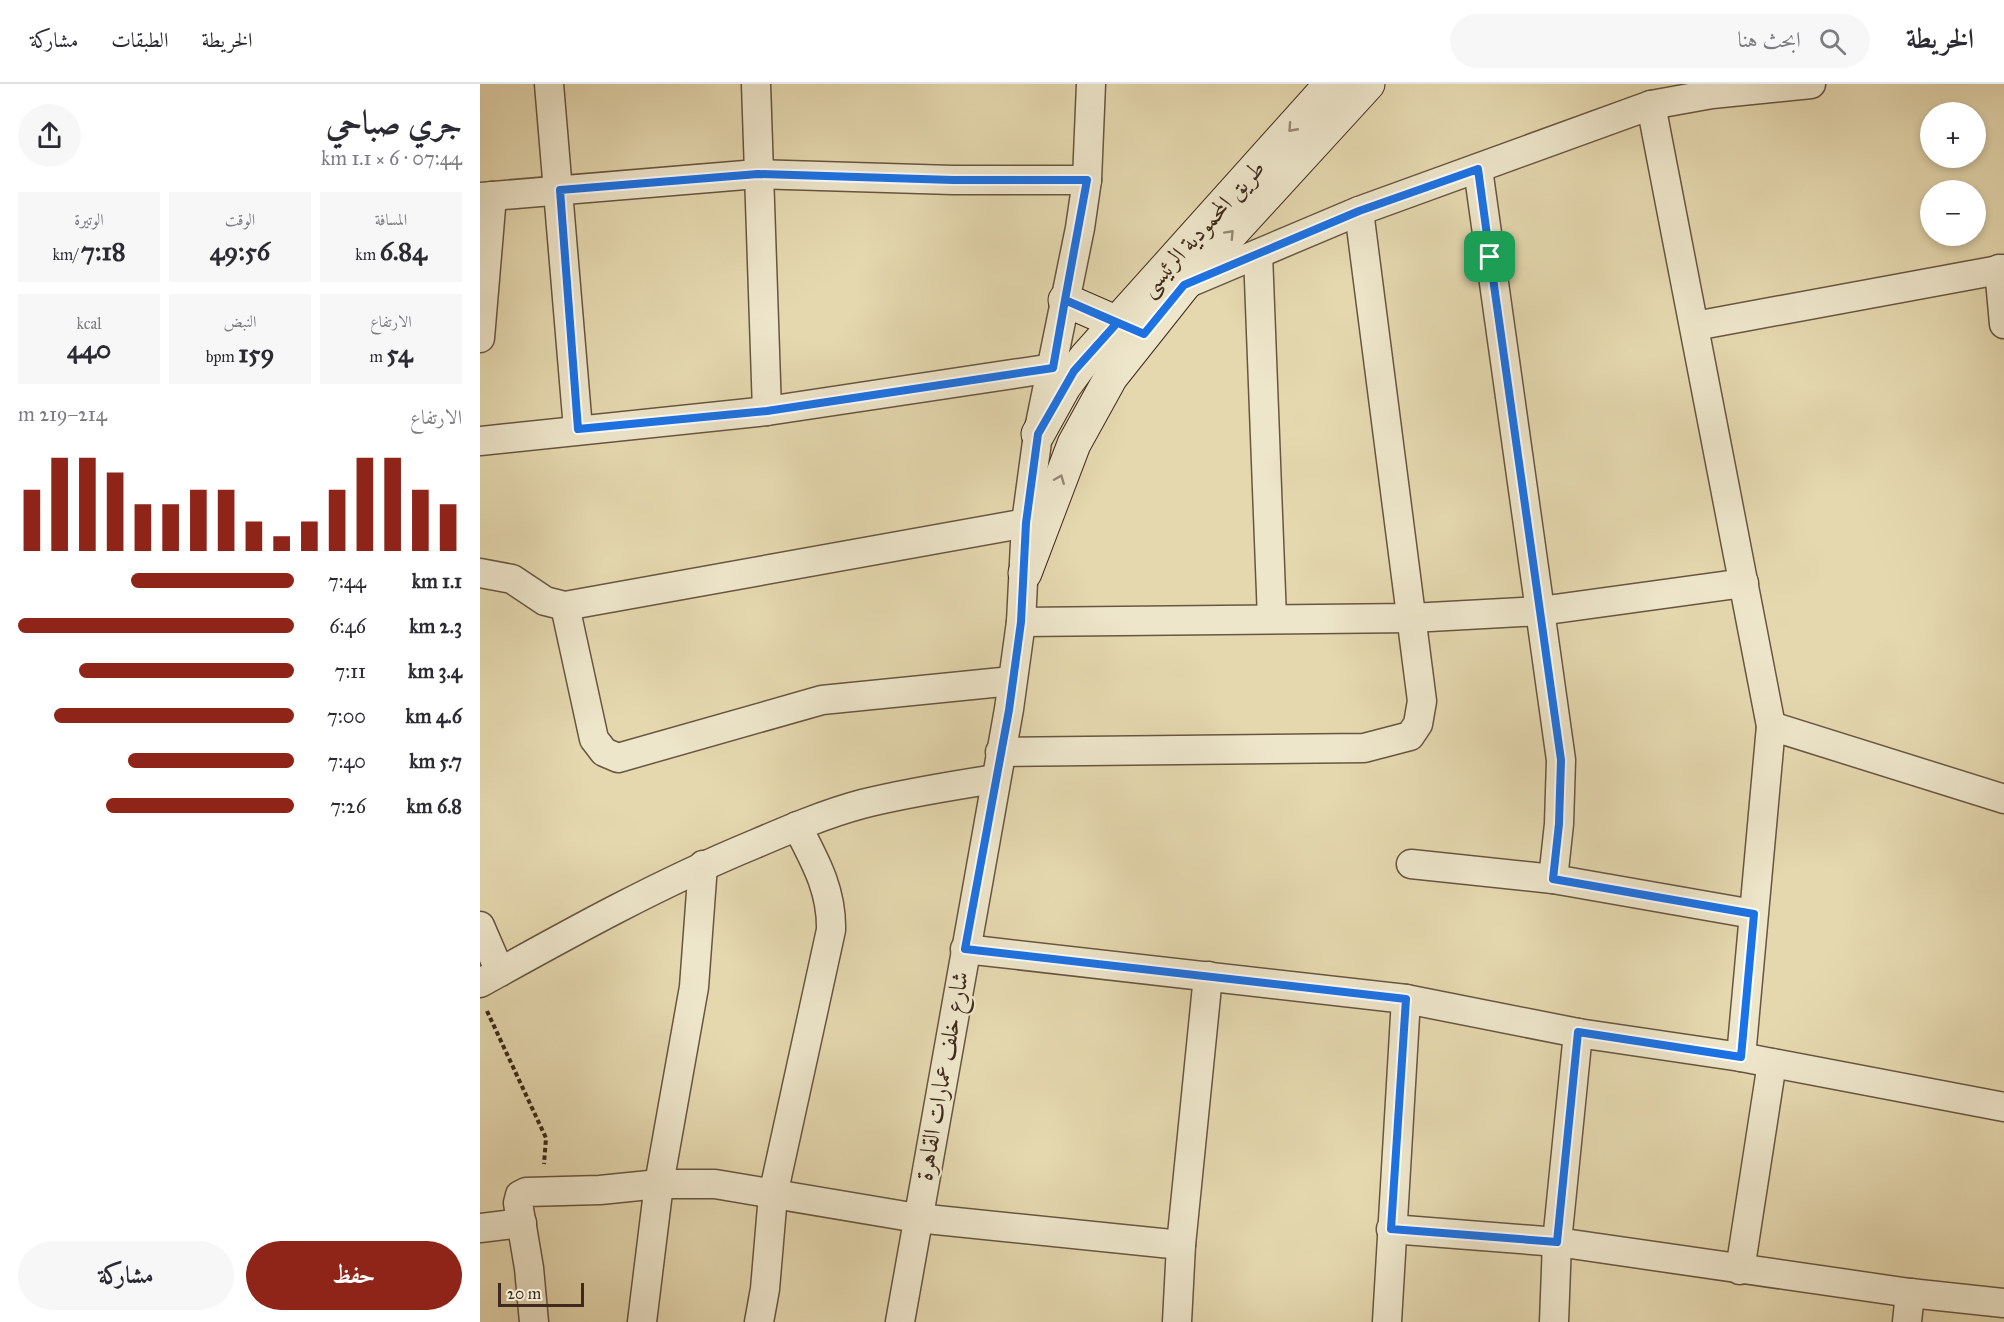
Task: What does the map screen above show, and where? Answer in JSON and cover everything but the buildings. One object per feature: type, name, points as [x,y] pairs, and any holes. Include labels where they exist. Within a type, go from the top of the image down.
[{"type":"street","points":[[549,84],[560,190],[578,429]]},
{"type":"street","points":[[756,84],[767,411]]},
{"type":"street","name":"شارع خلف عمارات القاهرة","points":[[900,1322],[1012,681],[1021,622],[1026,523],[1038,434],[1053,368],[1087,180],[1091,84]]},
{"type":"street","name":"طريق المحمودية الرئيسى","points":[[1025,573],[1074,444],[1112,377],[1130,328],[1331,84]]},
{"type":"street","name":"طريق المحمودية الرئيسى","points":[[1038,434],[1074,371],[1184,285],[1368,84]]},
{"type":"street","points":[[1184,285],[1359,211],[1651,105],[1711,89],[1810,84]]},
{"type":"street","points":[[1651,105],[1771,726],[1741,1057]]},
{"type":"street","points":[[1478,169],[1561,760],[1559,824],[1553,879]]},
{"type":"street","points":[[480,338],[486,196],[758,174],[953,180],[1087,180]]},
{"type":"street","points":[[480,926],[488,987],[604,914],[704,865],[797,826],[860,805],[923,790],[998,765],[1365,748],[1410,736],[1418,724],[1422,701],[1359,211]]},
{"type":"street","points":[[1258,254],[1272,619]]},
{"type":"street","points":[[1695,326],[2001,269],[2004,324]]},
{"type":"street","points":[[1065,300],[1130,328]]},
{"type":"street","points":[[480,441],[767,411],[1053,368]]},
{"type":"street","points":[[480,573],[513,579],[545,601],[565,606],[1026,523]]},
{"type":"street","points":[[1021,622],[1411,618],[1540,611],[1744,583]]},
{"type":"street","points":[[565,606],[594,738],[604,752],[618,758],[822,700],[1012,681]]},
{"type":"street","points":[[1771,726],[2004,799]]},
{"type":"street","points":[[759,1322],[765,1289],[773,1195],[831,930],[831,907],[824,878],[797,826]]},
{"type":"street","points":[[1411,864],[1553,879],[1754,914]]},
{"type":"street","points":[[642,1322],[659,1184],[694,987],[704,865]]},
{"type":"street","points":[[965,949],[1406,999],[1578,1032],[1741,1057],[2004,1107]]},
{"type":"street","points":[[1177,1322],[1181,1245],[1208,975]]},
{"type":"street","points":[[1387,1322],[1406,999]]},
{"type":"street","points":[[1554,1322],[1557,1242],[1578,1032]]},
{"type":"street","points":[[1740,1270],[1772,1063]]},
{"type":"street","points":[[534,1322],[518,1203],[520,1195],[526,1192],[600,1190],[659,1184],[715,1184],[917,1218],[1181,1245]]},
{"type":"street","points":[[480,1228],[522,1223]]},
{"type":"street","points":[[1391,1229],[1557,1242],[1740,1270],[2004,1303]]},
{"type":"street","points":[[1907,1322],[1910,1293]]},
{"type":"path","points":[[488,987],[546,1138],[541,1191]]},
{"type":"route","points":[[1490,257],[1478,169],[1359,211],[1184,285],[1144,334],[1065,300],[1053,368],[767,411],[578,429],[560,190],[758,174],[953,180],[1087,180],[1065,300],[1117,323],[1074,371],[1038,434],[1026,523],[1021,622],[1009,710],[965,949],[1406,999],[1391,1229],[1557,1242],[1578,1032],[1741,1057],[1754,914],[1553,879],[1561,799],[1561,760],[1490,257]]}]
